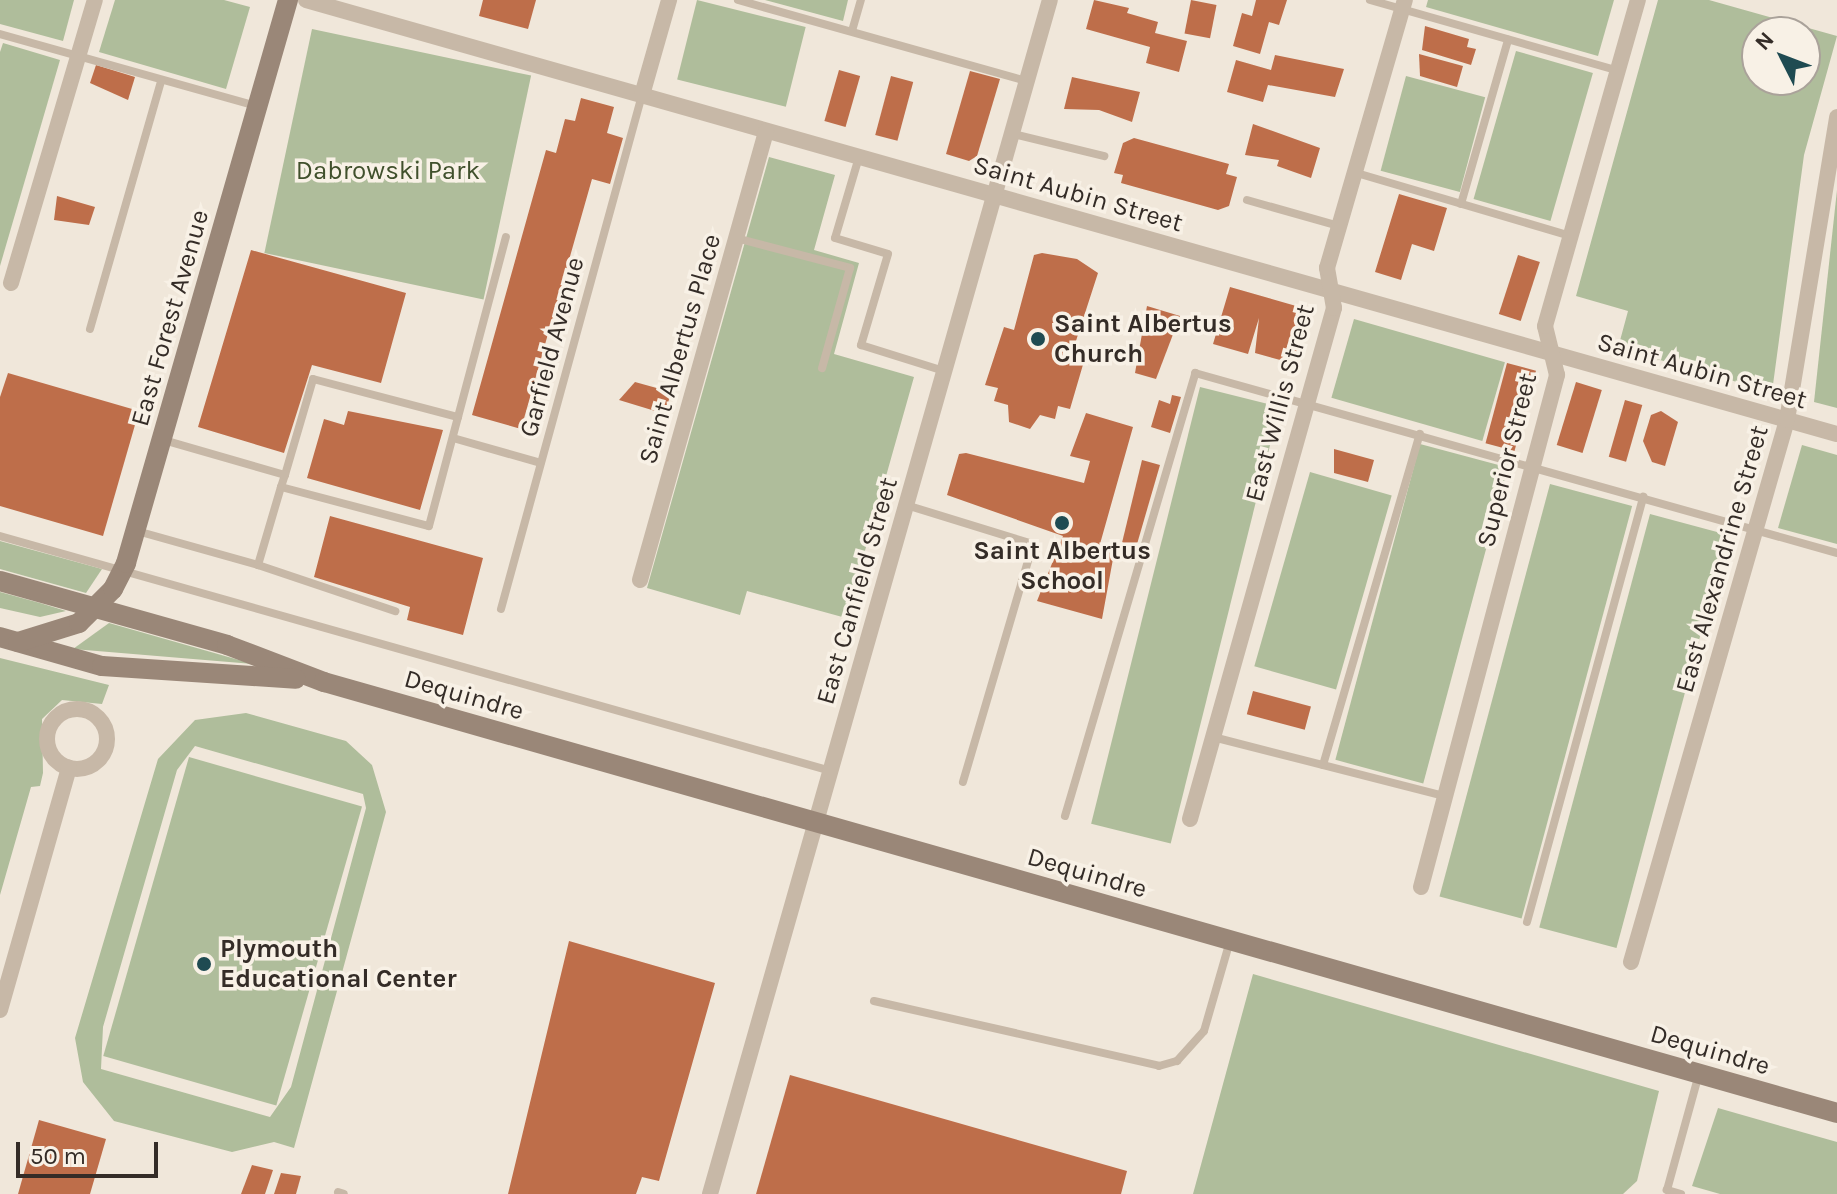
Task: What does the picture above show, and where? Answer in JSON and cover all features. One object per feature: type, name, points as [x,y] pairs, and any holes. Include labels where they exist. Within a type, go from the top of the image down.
[{"type":"street","points":[[11,283],[95,0]]},
{"type":"street","name":"East Forest Avenue","points":[[9,640],[67,630],[97,609],[122,570],[136,531],[288,0]]},
{"type":"street","name":"Saint Aubin Street","points":[[306,0],[1837,434]]},
{"type":"street","points":[[642,95],[669,0]]},
{"type":"street","name":"East Canfield Street","points":[[710,1194],[1050,0]]},
{"type":"street","name":"Superior Street","points":[[1421,887],[1557,375],[1545,326],[1620,72],[1638,0]]},
{"type":"street","name":"East Willis Street","points":[[1190,819],[1334,308],[1327,268],[1360,174],[1404,5]]},
{"type":"street","name":"East Alexandrine Street","points":[[1631,962],[1787,420],[1836,128]]},
{"type":"street","name":"Saint Albertus Place","points":[[640,580],[766,131]]},
{"type":"street","name":"Dequindre","points":[[0,581],[324,682],[1837,1113]]},
{"type":"street","name":"Dequindre","points":[[9,640],[102,666],[324,682]]},
{"type":"street","points":[[0,1010],[69,768]]},
{"type":"lane","points":[[738,0],[1027,81]]},
{"type":"lane","points":[[852,31],[861,0]]},
{"type":"lane","points":[[1370,0],[1404,5],[1508,40],[1620,72]]},
{"type":"lane","points":[[0,34],[258,106]]},
{"type":"lane","points":[[1461,204],[1508,40]]},
{"type":"lane","points":[[90,329],[161,81]]},
{"type":"lane","name":"Garfield Avenue","points":[[501,609],[642,95]]},
{"type":"lane","points":[[1012,134],[1104,156]]},
{"type":"lane","points":[[859,157],[835,238],[888,254],[861,345],[944,371]]},
{"type":"lane","points":[[1360,174],[1570,236]]},
{"type":"lane","points":[[1247,200],[1342,227]]},
{"type":"lane","points":[[281,487],[429,526],[506,237]]},
{"type":"lane","points":[[736,238],[850,268],[822,368]]},
{"type":"lane","points":[[1065,816],[1195,373],[1533,465],[1837,553]]},
{"type":"lane","points":[[258,565],[313,379],[458,417]]},
{"type":"lane","points":[[1323,765],[1420,434]]},
{"type":"lane","points":[[453,438],[541,463]]},
{"type":"lane","points":[[162,440],[285,475]]},
{"type":"lane","points":[[1527,922],[1643,497]]},
{"type":"lane","points":[[906,505],[1033,544],[963,782]]},
{"type":"lane","points":[[136,531],[258,565],[395,611]]},
{"type":"lane","points":[[0,536],[831,771]]},
{"type":"lane","points":[[1212,736],[1445,796]]},
{"type":"lane","points":[[874,1001],[1159,1066],[1184,1056],[1204,1031],[1230,941]]},
{"type":"lane","points":[[1681,1194],[1667,1190],[1699,1074]]},
{"type":"green space","points":[[0,0],[74,0],[63,41],[0,24]]},
{"type":"green space","points":[[115,0],[224,0],[250,7],[226,89],[99,52]]},
{"type":"green space","points":[[697,0],[806,27],[786,107],[677,80]]},
{"type":"green space","points":[[765,0],[848,0],[843,21]]},
{"type":"green space","points":[[1428,0],[1614,0],[1598,56],[1426,7]]},
{"type":"green space","points":[[1658,0],[1709,0],[1766,16],[1741,16],[1741,96],[1820,96],[1804,155],[1772,392],[1618,348],[1628,311],[1576,296]]},
{"type":"green space","name":"Dabrowski Park","points":[[312,29],[531,76],[483,300],[264,253]]},
{"type":"green space","points":[[1821,32],[1837,36],[1821,94]]},
{"type":"green space","points":[[3,43],[60,60],[0,266],[0,52]]},
{"type":"green space","points":[[1516,51],[1593,73],[1550,221],[1474,199]]},
{"type":"green space","points":[[1406,76],[1485,97],[1460,192],[1381,171]]},
{"type":"green space","points":[[769,157],[835,175],[814,250],[859,263],[834,354],[914,377],[846,618],[747,591],[740,615],[647,588]]},
{"type":"green space","points":[[1837,190],[1837,408],[1814,402]]},
{"type":"green space","points":[[1354,319],[1505,362],[1482,441],[1331,398]]},
{"type":"green space","points":[[1200,387],[1280,407],[1171,843],[1091,824]]},
{"type":"green space","points":[[1420,444],[1508,468],[1423,783],[1335,760]]},
{"type":"green space","points":[[1802,445],[1837,455],[1837,544],[1778,528]]},
{"type":"green space","points":[[1310,472],[1392,495],[1336,690],[1254,666]]},
{"type":"green space","points":[[1550,484],[1632,506],[1522,918],[1439,896]]},
{"type":"green space","points":[[1650,514],[1727,535],[1616,948],[1539,927]]},
{"type":"green space","points":[[0,541],[102,569],[86,593],[0,569]]},
{"type":"green space","points":[[0,592],[66,611],[40,617],[0,608]]},
{"type":"green space","points":[[109,623],[253,664],[73,649]]},
{"type":"green space","points":[[0,658],[109,685],[102,704],[62,700],[42,719],[43,773],[40,786],[31,787],[0,895]]},
{"type":"green space","points":[[246,713],[346,741],[372,765],[386,812],[294,1148],[274,1142],[232,1152],[114,1121],[83,1082],[75,1038],[158,759],[195,720]],"holes":[[[195,746],[363,794],[366,808],[291,1087],[270,1117],[101,1069],[103,1027],[177,770]]]},
{"type":"green space","points":[[189,757],[362,807],[276,1106],[103,1056]]},
{"type":"green space","points":[[1253,974],[1659,1091],[1637,1181],[1623,1194],[1193,1194]]},
{"type":"green space","points":[[1718,1108],[1837,1142],[1837,1194],[1720,1194],[1692,1186]]},
{"type":"building","points":[[483,0],[536,0],[528,29],[479,16]]},
{"type":"building","points":[[1094,0],[1129,8],[1127,13],[1158,22],[1155,33],[1187,41],[1179,72],[1146,63],[1150,47],[1086,29]]},
{"type":"building","points":[[1191,0],[1217,5],[1210,38],[1185,33]]},
{"type":"building","points":[[1256,0],[1287,0],[1279,25],[1269,22],[1260,54],[1233,46],[1242,13],[1252,16]]},
{"type":"building","points":[[1425,26],[1469,39],[1467,47],[1476,49],[1471,65],[1422,50]]},
{"type":"building","points":[[1419,54],[1463,66],[1457,87],[1420,76]]},
{"type":"building","points":[[1275,55],[1344,69],[1335,97],[1268,85],[1263,102],[1227,92],[1236,60],[1271,70]]},
{"type":"building","points":[[96,65],[135,77],[128,100],[90,83]]},
{"type":"building","points":[[839,70],[860,76],[846,127],[824,121]]},
{"type":"building","points":[[970,71],[1000,79],[977,156],[969,161],[946,154]]},
{"type":"building","points":[[891,76],[913,82],[897,141],[875,135]]},
{"type":"building","points":[[1072,77],[1140,92],[1132,122],[1099,110],[1064,109]]},
{"type":"building","points":[[581,98],[614,107],[607,133],[623,138],[610,184],[592,179],[521,429],[472,415],[546,150],[556,153],[565,119],[575,121]]},
{"type":"building","points":[[1253,124],[1320,148],[1311,178],[1277,166],[1279,160],[1245,155]]},
{"type":"building","points":[[1134,138],[1229,164],[1226,174],[1237,177],[1229,206],[1218,210],[1121,183],[1123,175],[1114,173],[1123,143]]},
{"type":"building","points":[[1399,194],[1447,208],[1434,251],[1412,244],[1401,280],[1375,272]]},
{"type":"building","points":[[57,196],[95,207],[89,225],[54,220]]},
{"type":"building","points":[[251,250],[406,293],[381,383],[312,365],[284,453],[198,427]]},
{"type":"building","name":"Saint Albertus Church","points":[[1042,253],[1077,259],[1098,273],[1074,347],[1087,351],[1070,409],[1058,406],[1055,419],[1040,415],[1030,429],[1009,422],[1008,405],[994,401],[998,388],[985,385],[1004,327],[1014,330],[1034,255]]},
{"type":"building","points":[[1518,255],[1540,262],[1521,321],[1499,314]]},
{"type":"building","points":[[1230,287],[1310,310],[1295,364],[1255,353],[1259,318],[1248,354],[1213,344]]},
{"type":"building","points":[[1147,306],[1180,316],[1156,379],[1135,373]]},
{"type":"building","points":[[1507,363],[1536,371],[1514,451],[1486,443]]},
{"type":"building","points":[[8,373],[139,411],[103,536],[0,506],[0,397]]},
{"type":"building","points":[[635,382],[671,392],[665,414],[619,400]]},
{"type":"building","points":[[1576,382],[1602,390],[1583,453],[1557,445]]},
{"type":"building","points":[[1172,395],[1181,397],[1170,433],[1151,427],[1159,400],[1170,404]]},
{"type":"building","points":[[1625,400],[1642,405],[1626,462],[1609,457]]},
{"type":"building","points":[[348,411],[443,430],[420,510],[307,478],[324,419],[344,425]]},
{"type":"building","points":[[1661,411],[1678,422],[1665,466],[1652,462],[1643,441],[1651,415]]},
{"type":"building","name":"Saint Albertus School","points":[[1086,413],[1133,427],[1100,544],[1115,548],[1102,619],[1037,601],[1063,536],[947,495],[959,454],[966,453],[1084,483],[1090,461],[1070,456]]},
{"type":"building","points":[[1334,449],[1374,460],[1368,482],[1334,473]]},
{"type":"building","points":[[1142,460],[1160,465],[1135,551],[1121,547]]},
{"type":"building","points":[[330,516],[483,558],[463,635],[407,620],[410,607],[314,577]]},
{"type":"building","points":[[1253,691],[1311,707],[1305,730],[1247,714]]},
{"type":"building","points":[[569,941],[715,983],[659,1181],[642,1177],[636,1194],[508,1194]]},
{"type":"building","points":[[790,1075],[1127,1171],[1121,1194],[756,1194]]},
{"type":"building","points":[[39,1120],[106,1139],[90,1194],[18,1194]]},
{"type":"building","points":[[252,1165],[273,1170],[265,1194],[241,1194]]},
{"type":"building","points":[[281,1173],[301,1176],[296,1194],[274,1194]]},
{"type":"place","name":"Saint Albertus Church","points":[[1038,339]]},
{"type":"place","name":"Saint Albertus School","points":[[1062,523]]},
{"type":"place","name":"Plymouth Educational Center","points":[[204,964]]}]
